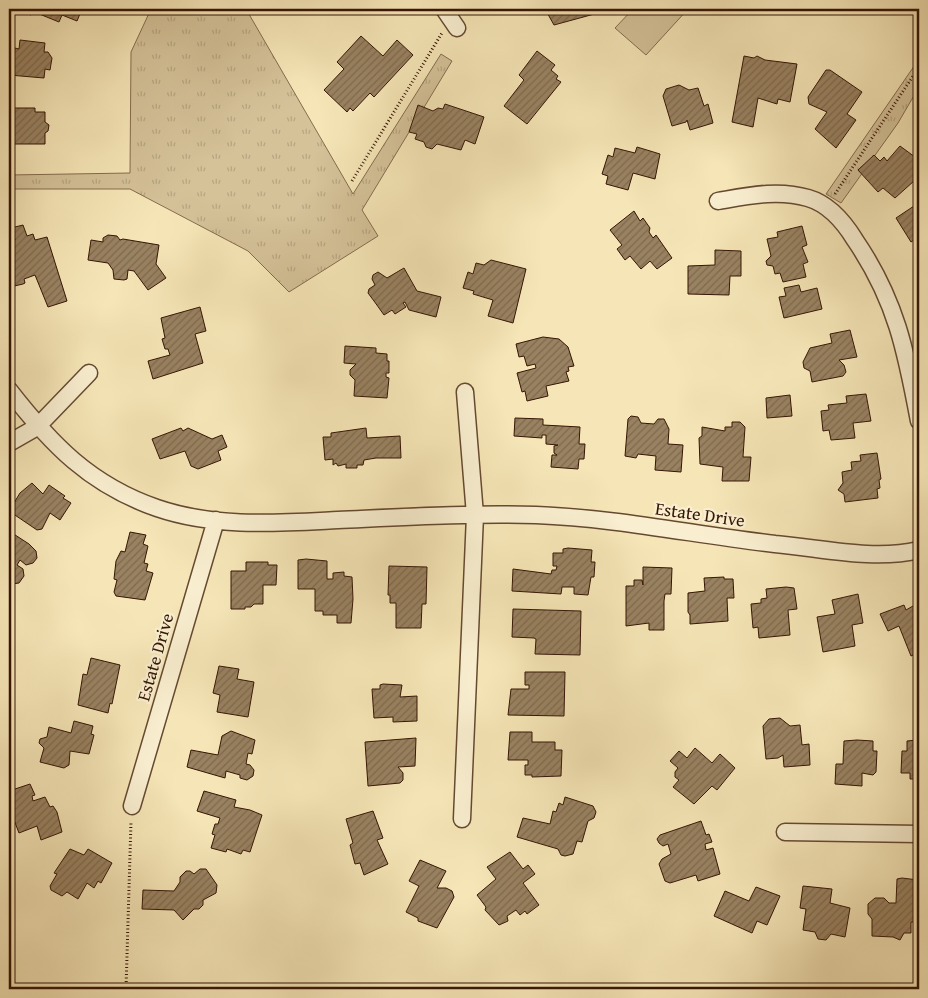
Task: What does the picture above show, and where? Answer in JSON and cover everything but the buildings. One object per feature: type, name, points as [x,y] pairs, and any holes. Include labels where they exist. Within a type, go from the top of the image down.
[{"type":"street","points":[[718,201],[764,193],[808,198],[826,206],[849,230],[873,266],[888,296],[905,347],[919,421]]},
{"type":"street","points":[[9,443],[38,427],[89,374]]},
{"type":"street","name":"Estate Drive","points":[[9,390],[58,449],[85,472],[155,508],[185,516],[253,524],[476,515],[537,515],[855,553],[907,553],[919,550]]},
{"type":"street","points":[[462,819],[476,515],[465,392]]},
{"type":"street","name":"Estate Drive","points":[[132,806],[216,520]]},
{"type":"street","points":[[785,832],[919,834]]},
{"type":"path","points":[[352,181],[451,18]]},
{"type":"path","points":[[826,206],[919,68]]},
{"type":"path","points":[[126,989],[132,806]]},
{"type":"green space","points":[[151,9],[246,9],[353,194],[441,54],[452,61],[362,210],[378,236],[289,292],[248,251],[130,189],[9,189],[9,175],[130,173],[131,52]]},
{"type":"green space","points":[[633,9],[688,9],[646,55],[615,28]]},
{"type":"green space","points":[[919,59],[919,87],[898,123],[841,203],[826,194]]}]
